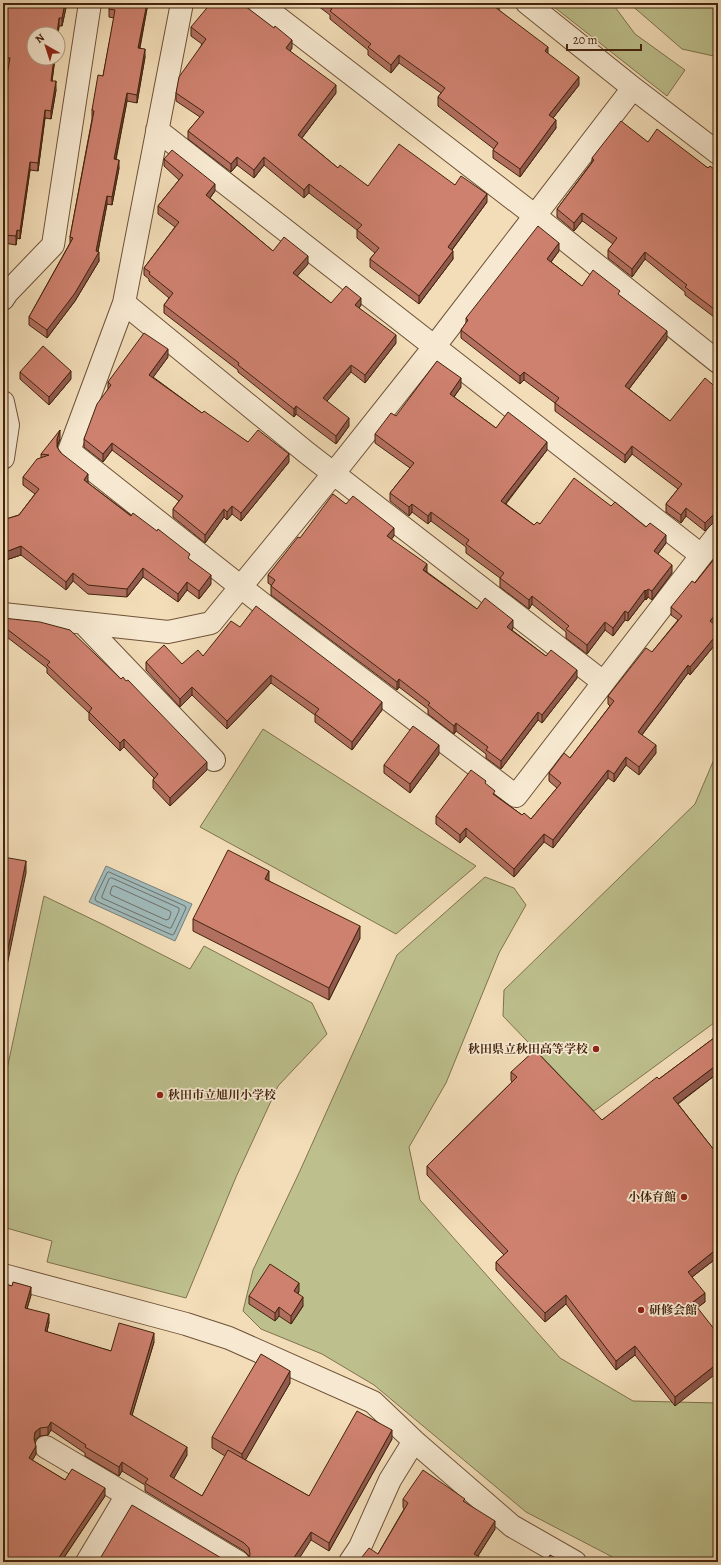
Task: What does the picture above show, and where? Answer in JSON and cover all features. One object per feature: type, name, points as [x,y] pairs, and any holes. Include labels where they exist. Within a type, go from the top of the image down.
[{"type":"street","points":[[3,299],[53,245],[90,3]]},
{"type":"street","points":[[182,3],[124,303],[69,451],[242,587],[516,796],[718,534]]},
{"type":"street","points":[[259,3],[534,215],[718,362]]},
{"type":"street","points":[[527,3],[633,88],[718,153]]},
{"type":"street","points":[[3,614],[168,632],[211,624],[434,347],[633,88]]},
{"type":"street","points":[[157,130],[701,555]]},
{"type":"street","points":[[124,303],[301,448],[603,682]]},
{"type":"street","points":[[3,402],[8,425],[3,458]]},
{"type":"street","points":[[83,623],[214,760]]},
{"type":"street","points":[[3,1275],[186,1324],[229,1338],[373,1402],[414,1442],[512,1526],[575,1562]]},
{"type":"street","points":[[350,1562],[360,1547],[390,1480],[414,1442]]},
{"type":"street","points":[[46,1448],[238,1562]]},
{"type":"street","points":[[87,1562],[127,1495]]},
{"type":"green space","points":[[549,3],[612,3],[635,34],[685,70],[667,96]]},
{"type":"green space","points":[[629,3],[718,3],[718,57],[682,49]]},
{"type":"green space","points":[[263,729],[476,866],[396,934],[200,827]]},
{"type":"green space","points":[[718,750],[718,1020],[594,1111],[503,1016],[504,990],[695,804]]},
{"type":"green space","points":[[485,877],[514,888],[526,905],[499,953],[446,1083],[409,1147],[420,1200],[560,1358],[633,1401],[718,1403],[718,1557],[711,1562],[622,1562],[526,1512],[374,1385],[322,1354],[261,1329],[243,1311],[253,1270],[299,1173],[397,955]]},
{"type":"green space","points":[[44,896],[190,969],[204,946],[312,1003],[327,1034],[278,1086],[236,1177],[186,1298],[47,1262],[52,1241],[3,1227],[3,1088]]},
{"type":"water","points":[[106,866],[192,904],[175,941],[89,902]]},
{"type":"building","points":[[3,3],[65,3],[62,18],[59,18],[58,26],[26,26],[26,66],[53,66],[51,81],[56,81],[51,111],[45,110],[38,163],[30,162],[20,231],[17,230],[16,236],[4,235],[3,242],[3,98],[10,58],[3,57]]},
{"type":"building","points":[[110,3],[147,3],[138,48],[145,49],[137,95],[127,93],[114,159],[119,160],[112,197],[107,196],[96,251],[99,252],[75,293],[47,330],[29,317],[73,238],[70,237],[94,111],[92,110],[98,75],[103,76],[115,10],[109,9]]},
{"type":"building","points":[[211,3],[241,3],[274,28],[275,26],[292,40],[286,48],[336,85],[298,135],[338,168],[340,165],[368,186],[399,144],[455,185],[461,176],[487,194],[448,247],[453,251],[419,296],[370,259],[379,248],[357,230],[362,225],[309,184],[304,190],[264,157],[254,170],[237,157],[231,164],[188,131],[204,112],[176,93],[179,77],[206,39],[191,27]]},
{"type":"building","points":[[325,3],[498,3],[495,7],[548,47],[545,51],[579,77],[549,115],[556,120],[520,169],[493,150],[498,143],[438,97],[445,88],[399,55],[391,65],[368,47],[371,44],[330,11],[332,9]]},
{"type":"building","points":[[621,121],[648,142],[657,129],[708,168],[710,166],[718,172],[718,312],[685,287],[687,285],[645,252],[632,269],[608,250],[617,238],[582,213],[574,223],[557,209],[594,160],[592,158]]},
{"type":"building","points":[[172,150],[215,184],[206,195],[273,251],[284,237],[308,256],[293,273],[331,303],[346,286],[361,298],[355,305],[396,335],[365,375],[351,365],[323,398],[349,418],[336,436],[296,406],[294,409],[238,365],[239,363],[164,305],[173,293],[149,274],[150,272],[144,268],[179,222],[158,206],[183,175],[164,159]]},
{"type":"building","points":[[538,226],[559,243],[547,259],[582,286],[593,270],[620,291],[618,294],[667,331],[625,386],[670,421],[705,378],[718,389],[718,514],[713,515],[705,523],[686,508],[681,515],[666,504],[682,484],[632,446],[625,455],[555,403],[559,398],[524,372],[520,376],[461,330],[468,320],[466,318]]},
{"type":"building","points":[[144,333],[168,349],[149,375],[202,413],[204,411],[248,442],[258,430],[289,454],[241,513],[232,506],[227,512],[224,509],[205,535],[173,509],[183,496],[112,443],[103,454],[84,439],[97,404],[111,385],[108,382]]},
{"type":"building","points":[[43,346],[71,371],[49,397],[20,372]]},
{"type":"building","points":[[437,361],[461,378],[450,394],[496,428],[508,412],[547,442],[501,501],[534,525],[537,522],[540,524],[574,478],[611,506],[615,502],[646,527],[650,523],[666,535],[654,551],[672,565],[652,591],[648,589],[646,591],[645,590],[628,613],[625,611],[613,628],[605,622],[587,645],[566,629],[569,626],[532,596],[529,600],[500,578],[504,573],[466,544],[469,540],[431,512],[428,516],[412,504],[409,507],[390,493],[414,463],[375,434],[391,413],[396,416]]},
{"type":"building","points":[[60,430],[57,439],[57,447],[61,453],[88,474],[84,480],[131,516],[133,513],[157,531],[158,529],[190,554],[188,558],[211,575],[199,591],[187,582],[178,594],[143,568],[127,589],[88,585],[73,573],[66,582],[21,546],[3,553],[3,520],[19,515],[39,489],[23,477],[37,459],[49,455],[41,454]]},
{"type":"building","points":[[333,494],[346,504],[353,496],[394,528],[387,536],[427,564],[423,570],[477,609],[485,598],[513,620],[507,627],[546,656],[551,650],[577,670],[542,715],[538,712],[501,761],[486,750],[488,747],[456,723],[454,726],[428,705],[430,703],[399,679],[397,682],[271,586],[275,580],[268,575],[298,537],[300,538]]},
{"type":"building","points":[[718,554],[718,611],[710,621],[718,627],[718,633],[690,667],[688,665],[638,732],[656,745],[639,767],[626,757],[614,774],[608,770],[553,840],[544,834],[514,869],[466,828],[460,835],[436,816],[471,770],[486,781],[485,783],[495,791],[493,794],[522,815],[524,813],[531,819],[561,783],[549,773],[564,753],[570,758],[614,701],[608,696],[646,648],[652,652],[682,616],[671,607],[692,581],[695,583]]},
{"type":"building","points":[[256,606],[382,702],[352,742],[315,714],[319,709],[271,675],[227,721],[192,687],[180,699],[146,662],[164,645],[182,664],[198,650],[203,656],[231,621],[240,627]]},
{"type":"building","points":[[3,618],[40,622],[70,630],[121,679],[123,677],[126,681],[128,680],[207,762],[170,798],[153,780],[158,774],[124,739],[120,743],[89,712],[92,708],[47,665],[50,662],[3,626]]},
{"type":"building","points":[[413,726],[439,745],[410,784],[384,765]]},
{"type":"building","points":[[228,850],[269,871],[265,879],[360,926],[329,988],[193,919]]},
{"type":"building","points":[[3,857],[26,861],[3,973]]},
{"type":"building","points":[[718,1035],[718,1064],[673,1098],[718,1155],[718,1248],[688,1272],[705,1293],[693,1302],[718,1334],[718,1363],[675,1397],[635,1346],[616,1361],[566,1295],[545,1313],[496,1262],[508,1251],[427,1166],[517,1077],[511,1072],[535,1050],[602,1120],[657,1077],[659,1079]]},
{"type":"building","points":[[270,1264],[299,1283],[294,1291],[303,1297],[291,1316],[279,1307],[275,1313],[249,1296]]},
{"type":"building","points":[[13,1282],[31,1287],[25,1308],[49,1314],[45,1331],[111,1351],[119,1323],[154,1333],[130,1414],[187,1447],[170,1476],[202,1496],[228,1450],[309,1496],[357,1411],[392,1430],[329,1543],[311,1532],[291,1562],[247,1562],[250,1554],[249,1548],[244,1543],[145,1483],[148,1479],[122,1462],[119,1467],[85,1447],[86,1445],[51,1422],[48,1427],[40,1428],[35,1432],[34,1439],[36,1446],[29,1458],[65,1480],[72,1469],[105,1488],[56,1562],[3,1562],[3,1283],[12,1286]]},
{"type":"building","points":[[261,1354],[290,1371],[242,1454],[212,1437]]},
{"type":"building","points":[[423,1470],[465,1499],[463,1501],[495,1521],[474,1554],[481,1558],[479,1562],[358,1562],[369,1548],[378,1554],[408,1503],[403,1499]]},
{"type":"building","points":[[132,1505],[228,1562],[98,1562]]},
{"type":"building","points":[[550,1555],[563,1562],[546,1562]]},
{"type":"place","name":"秋田県立秋田高等学校","points":[[596,1049]]},
{"type":"place","name":"秋田市立旭川小学校","points":[[160,1095]]},
{"type":"place","name":"小体育館","points":[[684,1197]]},
{"type":"place","name":"研修会館","points":[[641,1310]]}]
